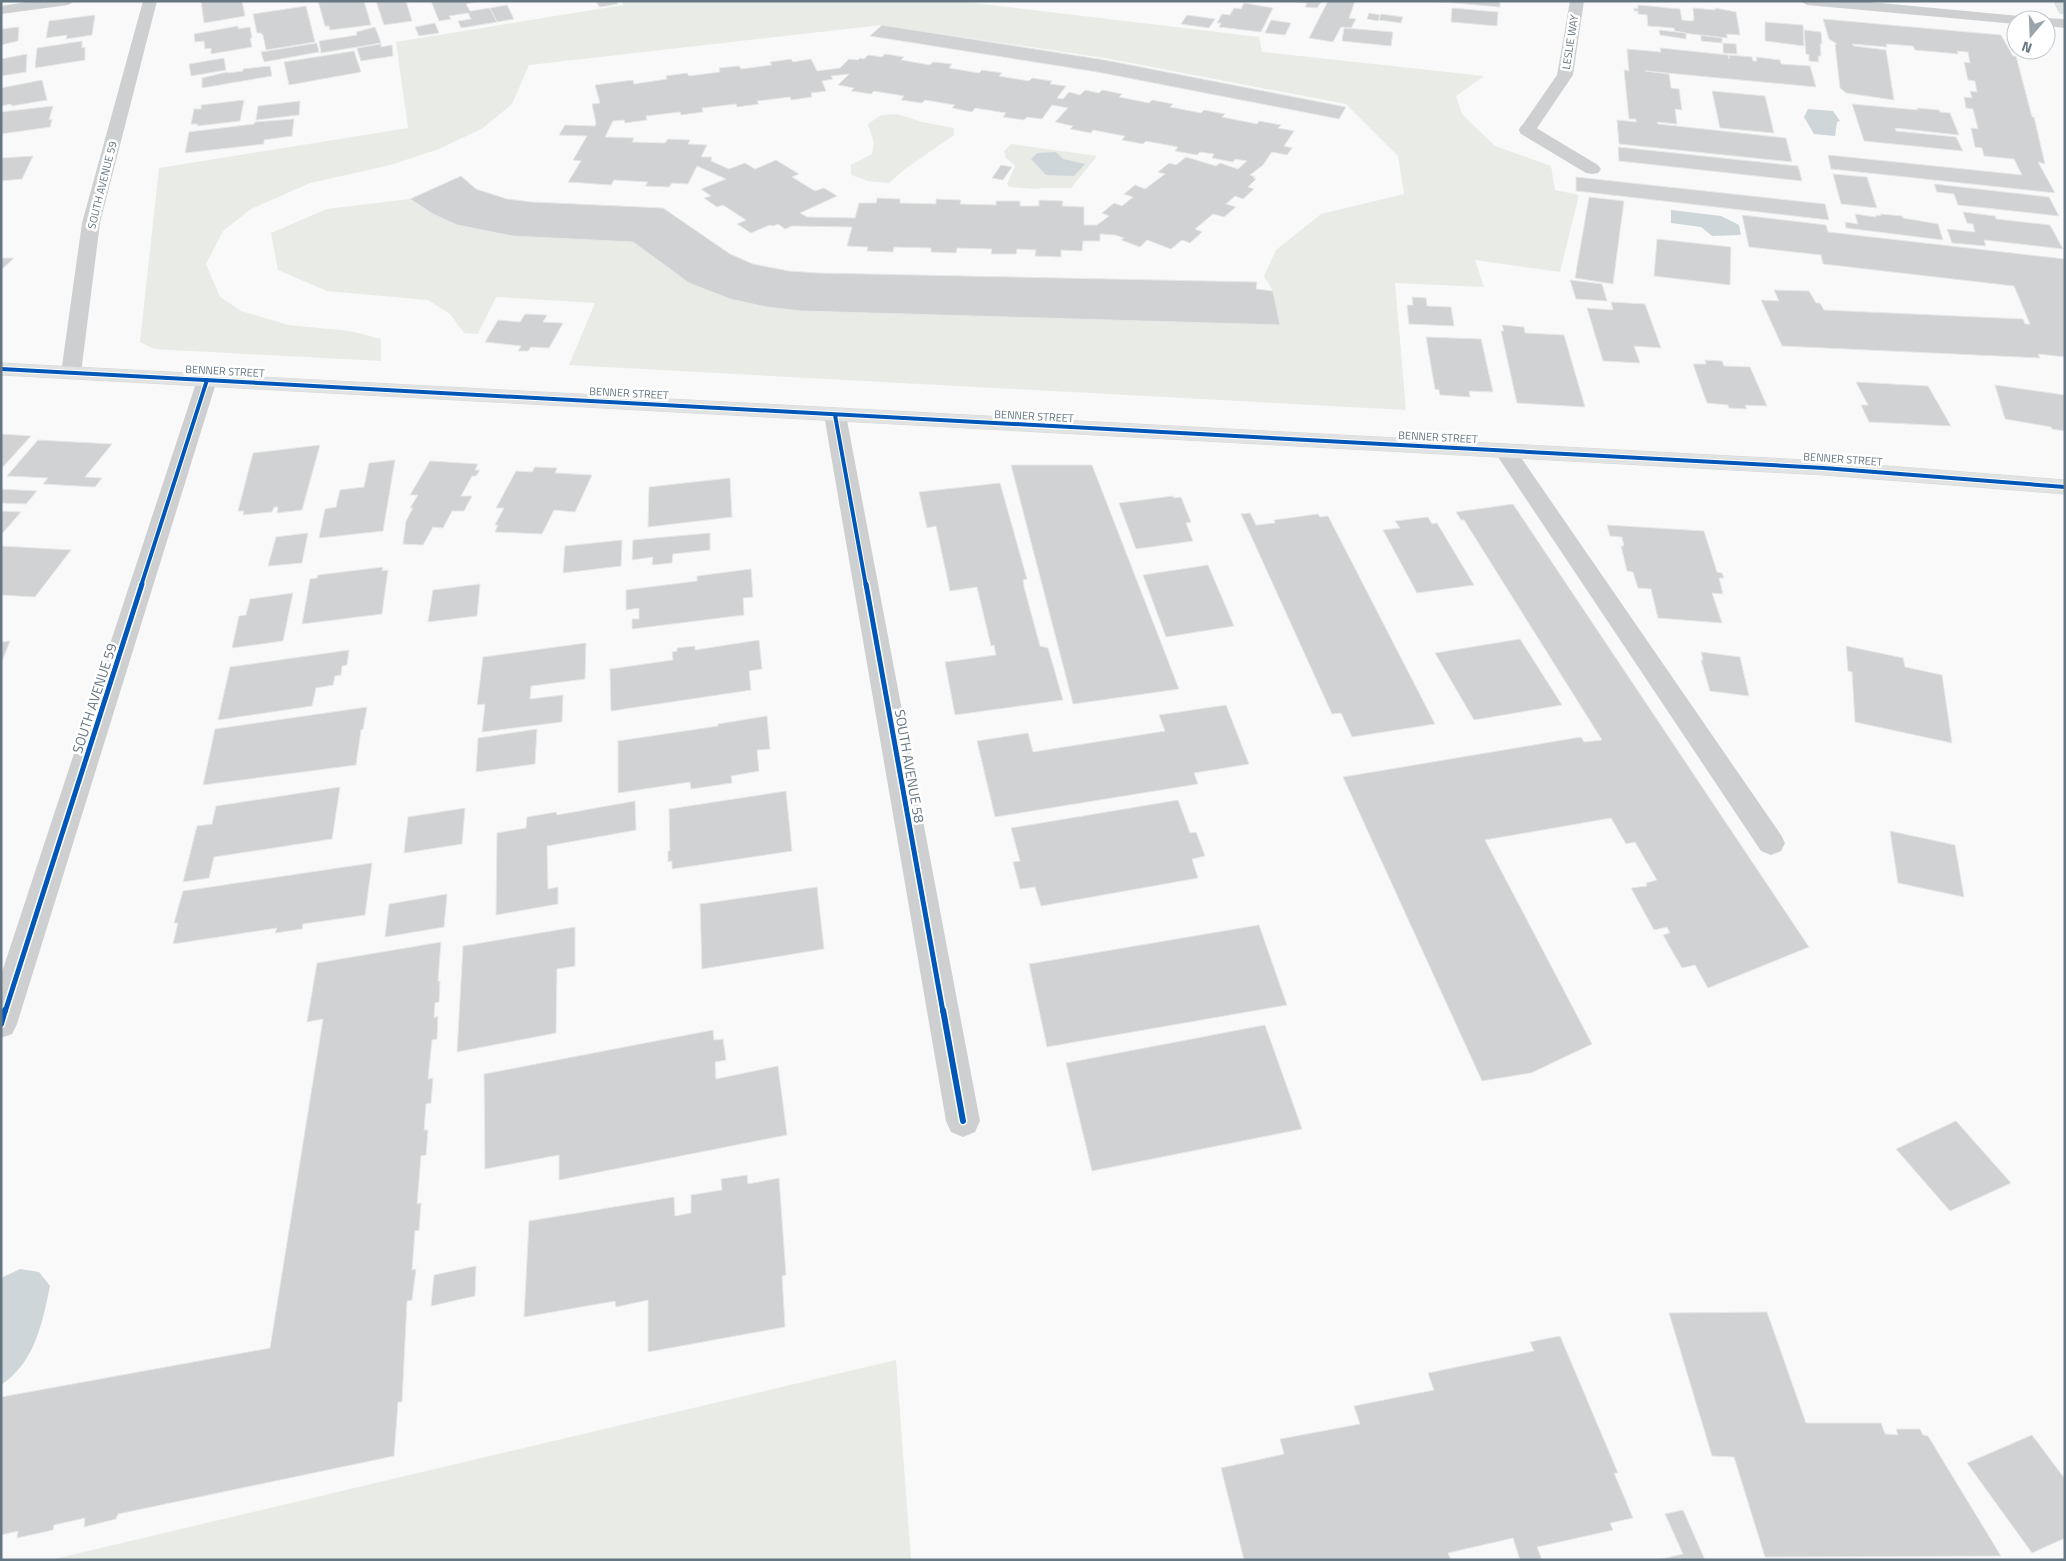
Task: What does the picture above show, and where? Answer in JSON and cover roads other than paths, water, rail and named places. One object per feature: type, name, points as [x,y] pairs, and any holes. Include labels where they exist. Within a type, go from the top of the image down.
[{"type":"street","points":[[1,10],[68,1]]},
{"type":"street","name":"SOUTH AVENUE 59","points":[[71,373],[91,222],[150,1]]},
{"type":"street","name":"LESLIE WAY","points":[[1577,1],[1565,75],[1527,130],[1592,168]]},
{"type":"street","points":[[1807,1],[2006,19]]},
{"type":"street","points":[[2061,1],[2065,10]]},
{"type":"street","name":"BENNER STREET","points":[[1,369],[1824,468],[2065,487]]},
{"type":"street","name":"SOUTH AVENUE 59","points":[[1,1024],[207,380]]},
{"type":"street","name":"SOUTH AVENUE 58","points":[[836,415],[963,1121]]},
{"type":"street","points":[[1505,451],[1772,843]]}]
